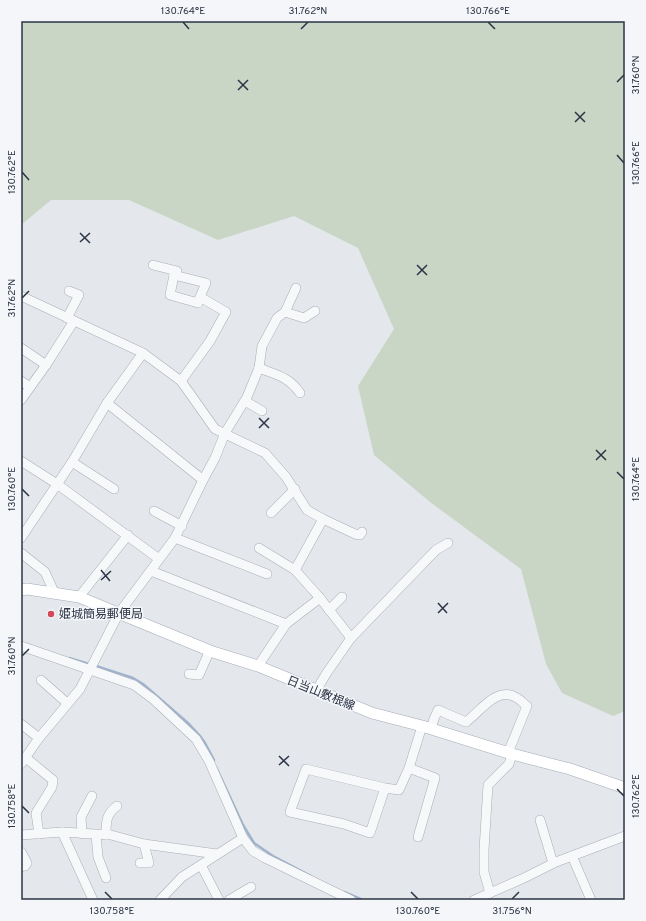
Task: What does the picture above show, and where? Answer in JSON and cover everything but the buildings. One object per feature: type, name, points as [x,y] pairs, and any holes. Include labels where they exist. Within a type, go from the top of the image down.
[{"type":"main road","name":"日当山敷根線","points":[[21,590],[27,589],[79,597],[210,650],[258,666],[372,713],[427,727],[510,753],[570,769],[625,788]]},
{"type":"street","points":[[153,265],[177,271],[174,275],[170,295],[198,303],[206,283],[174,275]]},
{"type":"street","points":[[39,834],[36,813],[52,787],[53,780],[24,757],[80,689],[119,613],[175,538],[182,526],[215,458],[225,433],[245,401],[259,368],[262,346],[277,318],[285,312],[296,288]]},
{"type":"street","points":[[21,400],[46,365],[71,319],[79,295],[69,291]]},
{"type":"street","points":[[21,296],[143,353],[181,381],[215,429],[265,453],[295,489],[307,510],[323,520],[355,534],[360,535],[362,532]]},
{"type":"street","points":[[181,381],[210,341],[226,312],[200,297]]},
{"type":"street","points":[[285,312],[304,318],[315,310]]},
{"type":"street","points":[[21,348],[46,365]]},
{"type":"street","points":[[21,538],[72,462],[107,403],[143,353]]},
{"type":"street","points":[[259,368],[287,379],[295,386],[300,394]]},
{"type":"street","points":[[21,381],[30,387]]},
{"type":"street","points":[[245,401],[262,412]]},
{"type":"street","points":[[107,403],[203,480]]},
{"type":"street","points":[[21,461],[57,484],[159,559]]},
{"type":"street","points":[[72,462],[114,489]]},
{"type":"street","points":[[271,513],[295,489]]},
{"type":"street","points":[[154,512],[182,526]]},
{"type":"street","points":[[295,570],[323,520]]},
{"type":"street","points":[[79,597],[128,535]]},
{"type":"street","points":[[175,538],[267,574]]},
{"type":"street","points":[[316,691],[329,669],[351,638],[436,550],[448,543]]},
{"type":"street","points":[[259,548],[295,570],[320,598],[351,638]]},
{"type":"street","points":[[21,553],[46,572],[55,594]]},
{"type":"street","points":[[151,571],[286,624]]},
{"type":"street","points":[[329,610],[342,597]]},
{"type":"street","points":[[258,666],[286,624],[320,598]]},
{"type":"street","points":[[21,646],[134,684],[153,699],[193,736],[209,761],[242,838],[254,851],[265,858],[351,900]]},
{"type":"street","points":[[189,674],[199,674],[210,650]]},
{"type":"street","points":[[41,680],[67,703]]},
{"type":"street","points":[[384,788],[370,833],[344,824],[290,812],[306,769],[384,788],[399,790],[427,727],[434,719],[438,710],[466,722],[490,700],[504,694],[517,697],[527,706],[510,753],[509,764],[488,785],[484,872],[490,893]]},
{"type":"street","points":[[21,724],[39,738]]},
{"type":"street","points":[[409,768],[435,778],[418,836]]},
{"type":"street","points":[[82,834],[80,817],[92,796]]},
{"type":"street","points":[[106,835],[107,819],[110,812],[117,806]]},
{"type":"street","points":[[540,820],[553,863]]},
{"type":"street","points":[[21,835],[62,832],[106,835],[144,844],[217,854]]},
{"type":"street","points":[[62,832],[93,900]]},
{"type":"street","points":[[96,835],[98,857],[106,878]]},
{"type":"street","points":[[474,900],[524,878],[553,863],[625,836]]},
{"type":"street","points":[[160,900],[182,877],[242,838]]},
{"type":"street","points":[[140,863],[149,863],[144,844]]},
{"type":"street","points":[[21,852],[28,863],[21,867]]},
{"type":"street","points":[[572,856],[591,900]]},
{"type":"street","points":[[201,865],[216,899]]},
{"type":"street","points":[[229,900],[251,888]]},
{"type":"green space","points":[[21,21],[625,21],[625,711],[613,716],[562,693],[546,664],[521,569],[430,502],[374,455],[358,386],[394,329],[358,248],[294,216],[218,240],[129,200],[51,200],[21,225]]},
{"type":"waterway","points":[[69,658],[89,664]]},
{"type":"waterway","points":[[96,666],[133,678],[143,684],[189,724],[205,743],[214,760]]},
{"type":"waterway","points":[[216,767],[243,825],[254,843],[273,856],[311,876]]},
{"type":"waterway","points":[[344,892],[363,900]]},
{"type":"place","name":"姫城簡易郵便局","points":[[51,614]]}]
